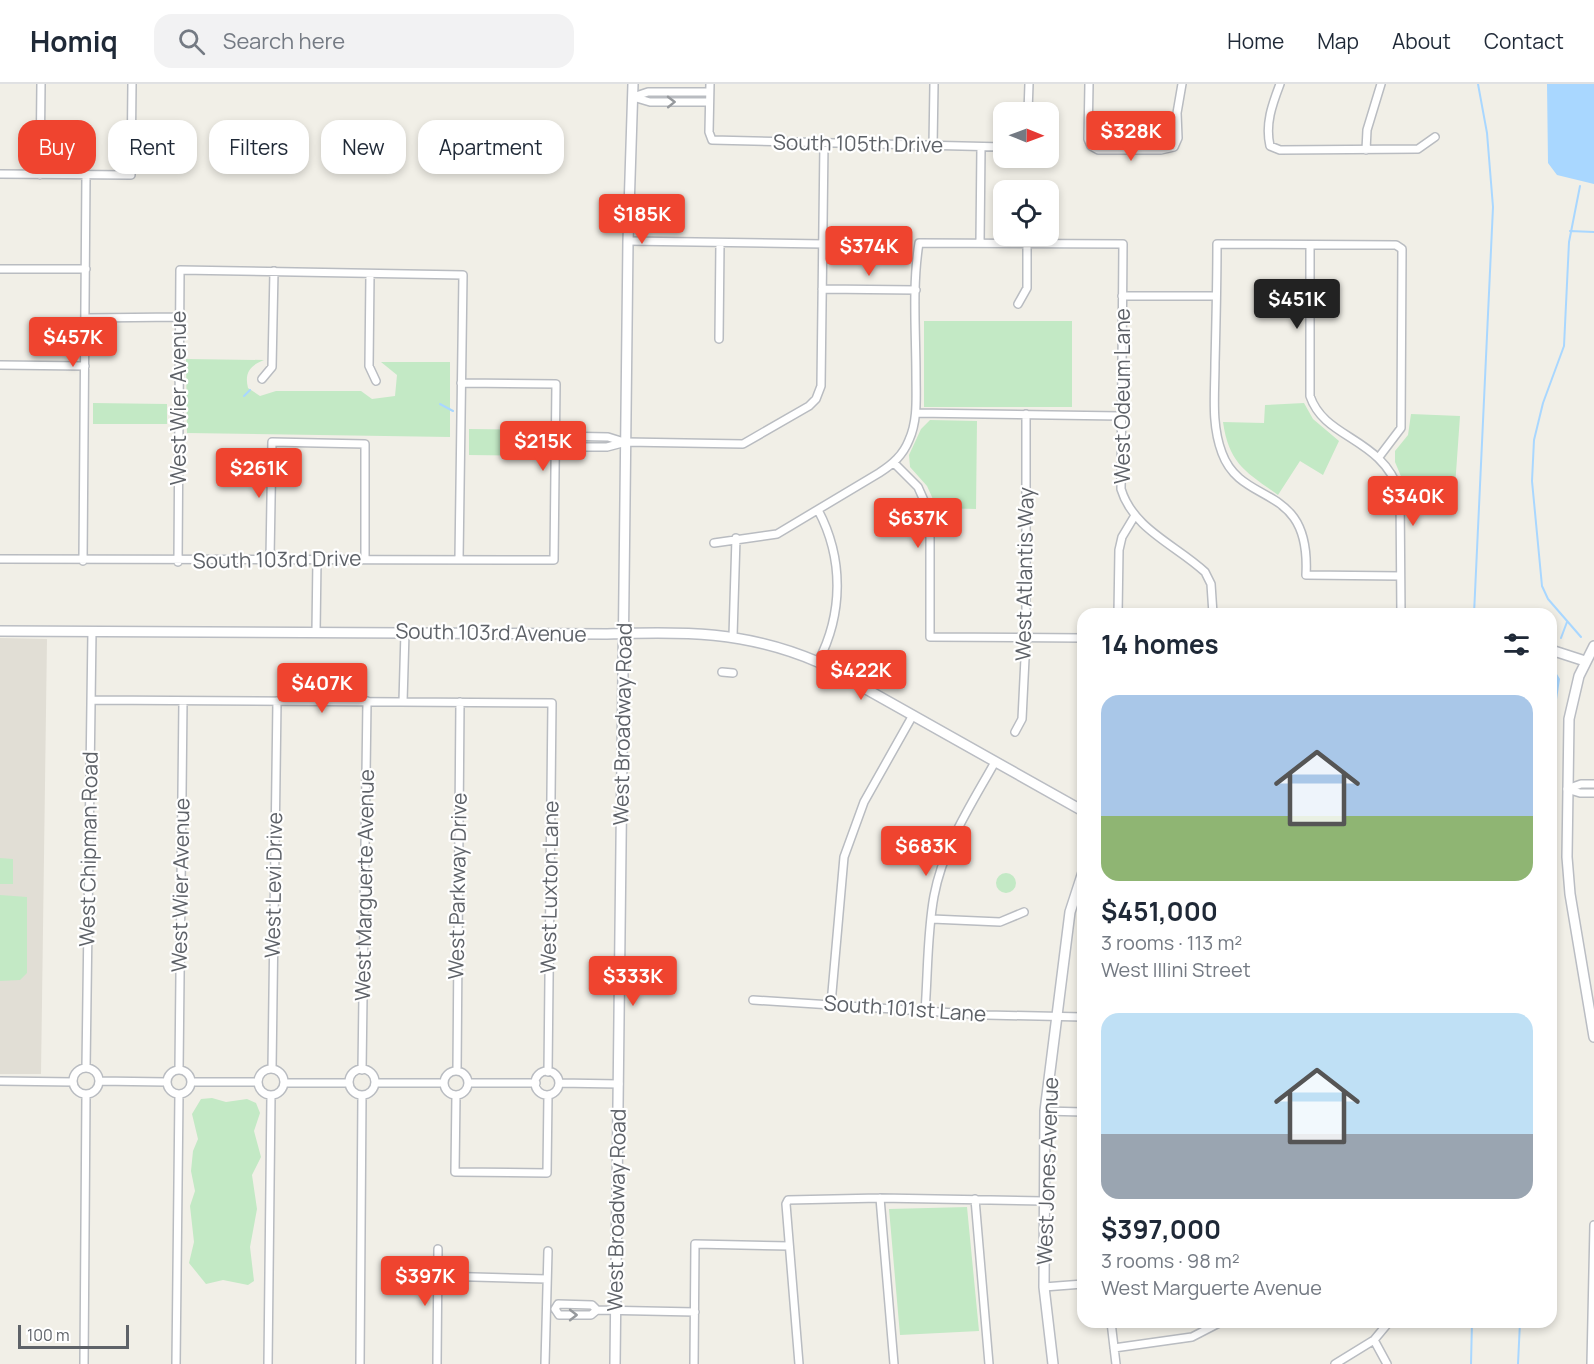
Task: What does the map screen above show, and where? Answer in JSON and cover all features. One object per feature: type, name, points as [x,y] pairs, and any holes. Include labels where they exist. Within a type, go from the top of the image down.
[{"type":"street","points":[[40,175],[41,84]]},
{"type":"street","points":[[0,174],[131,175],[132,84]]},
{"type":"street","name":"West Broadway Road","points":[[615,1364],[628,241],[633,84]]},
{"type":"street","points":[[933,84],[933,146]]},
{"type":"street","points":[[1028,102],[1029,84]]},
{"type":"street","points":[[1089,84],[1088,139],[1091,146],[1098,150],[1174,147],[1178,138],[1177,113],[1182,84]]},
{"type":"street","points":[[1280,84],[1269,112],[1267,136],[1270,146],[1280,150],[1418,149],[1435,137]]},
{"type":"street","points":[[1366,150],[1367,130],[1381,84]]},
{"type":"street","points":[[710,88],[710,102],[650,102],[633,97],[648,92],[710,88]]},
{"type":"street","name":"South 105th Drive","points":[[710,102],[709,132],[712,140],[993,147]]},
{"type":"street","points":[[555,436],[608,437],[626,442],[743,444],[757,438],[816,399],[821,386],[824,143]]},
{"type":"street","points":[[980,242],[981,147]]},
{"type":"street","points":[[83,561],[86,175]]},
{"type":"street","points":[[628,241],[823,244]]},
{"type":"street","points":[[714,543],[736,538],[777,534],[894,463],[910,438],[916,413],[916,290],[919,243],[993,242]]},
{"type":"street","points":[[719,339],[720,243]]},
{"type":"street","name":"West Odeum Lane","points":[[1059,243],[1123,244],[1121,489],[1134,517]]},
{"type":"street","points":[[1379,457],[1397,437],[1401,428],[1402,249],[1396,245],[1217,244],[1214,431],[1228,468],[1272,496],[1296,520],[1305,541],[1306,575],[1400,576]]},
{"type":"street","points":[[1310,245],[1309,387],[1315,411],[1379,457],[1390,469],[1400,493],[1401,608]]},
{"type":"street","points":[[1018,304],[1027,288],[1027,246]]},
{"type":"street","points":[[0,269],[86,269]]},
{"type":"street","name":"West Wier Avenue","points":[[178,561],[180,270],[274,271]]},
{"type":"street","points":[[262,379],[272,367],[274,271],[463,275],[459,559]]},
{"type":"street","points":[[370,274],[369,366],[376,381]]},
{"type":"street","points":[[822,289],[916,290]]},
{"type":"street","points":[[1122,296],[1216,296]]},
{"type":"street","points":[[86,318],[180,317]]},
{"type":"street","points":[[0,365],[85,366]]},
{"type":"street","points":[[461,383],[556,384],[555,447],[607,447],[626,442]]},
{"type":"street","points":[[916,413],[1120,416]]},
{"type":"street","name":"West Atlantis Way","points":[[1015,732],[1022,718],[1026,638],[1026,414]]},
{"type":"street","points":[[270,558],[272,442],[365,444],[365,559]]},
{"type":"street","name":"South 103rd Drive","points":[[0,559],[83,561],[270,558],[554,560],[555,447]]},
{"type":"street","points":[[894,463],[918,487],[930,514],[930,637],[1077,638]]},
{"type":"street","points":[[818,510],[833,542],[836,583],[833,629],[818,662]]},
{"type":"street","points":[[1118,608],[1119,550],[1122,537],[1134,517],[1205,572],[1211,584],[1213,608]]},
{"type":"street","points":[[733,636],[736,538]]},
{"type":"street","points":[[316,632],[317,559]]},
{"type":"street","name":"South 103rd Avenue","points":[[0,631],[624,634],[689,632],[733,636],[777,646],[818,662],[1077,808]]},
{"type":"street","name":"West Chipman Road","points":[[86,1068],[92,631]]},
{"type":"street","points":[[403,702],[405,632]]},
{"type":"street","points":[[1594,646],[1585,661],[1571,704],[1567,789],[1567,857],[1570,894],[1594,1037]]},
{"type":"street","points":[[1557,652],[1585,661]]},
{"type":"street","points":[[722,672],[733,673]]},
{"type":"street","points":[[91,700],[460,702]]},
{"type":"street","name":"West Wier Avenue","points":[[179,1069],[183,701]]},
{"type":"street","name":"West Levi Drive","points":[[272,1069],[277,701]]},
{"type":"street","name":"West Marguerte Avenue","points":[[362,1070],[367,701]]},
{"type":"street","name":"West Luxton Lane","points":[[460,702],[552,703],[548,1072]]},
{"type":"street","name":"West Parkway Drive","points":[[457,1071],[460,702]]},
{"type":"street","points":[[831,1004],[844,857],[864,802],[913,715]]},
{"type":"street","points":[[925,1011],[934,896],[949,845],[995,762]]},
{"type":"street","points":[[1567,789],[1581,784],[1594,784]]},
{"type":"street","points":[[1567,789],[1580,793],[1594,793]]},
{"type":"street","name":"West Jones Avenue","points":[[1053,1364],[1044,1287],[1045,1111],[1070,912],[1077,890]]},
{"type":"street","points":[[932,920],[1000,922],[1024,912]]},
{"type":"street","name":"South 101st Lane","points":[[753,1000],[925,1011],[1077,1017]]},
{"type":"street","points":[[86,1068],[95,1072],[99,1081],[96,1090],[86,1095],[75,1089],[73,1082],[78,1071],[86,1068]]},
{"type":"street","points":[[179,1069],[186,1072],[191,1082],[188,1091],[179,1094],[170,1091],[166,1082],[171,1072],[179,1069]]},
{"type":"street","points":[[272,1069],[281,1075],[284,1083],[279,1093],[272,1095],[261,1090],[258,1082],[264,1072],[272,1069]]},
{"type":"street","points":[[362,1070],[372,1074],[375,1083],[371,1092],[362,1095],[353,1092],[349,1083],[352,1073],[362,1070]]},
{"type":"street","points":[[457,1071],[466,1076],[468,1083],[464,1092],[456,1095],[449,1093],[444,1083],[447,1075],[457,1071]]},
{"type":"street","points":[[548,1072],[556,1075],[559,1083],[555,1093],[548,1095],[540,1093],[536,1083],[539,1075],[548,1072]]},
{"type":"street","points":[[0,1081],[73,1082]]},
{"type":"street","points":[[99,1081],[166,1082]]},
{"type":"street","points":[[191,1082],[258,1082]]},
{"type":"street","points":[[284,1083],[349,1083]]},
{"type":"street","points":[[375,1083],[444,1083]]},
{"type":"street","points":[[468,1083],[536,1083]]},
{"type":"street","points":[[559,1083],[619,1084]]},
{"type":"street","points":[[176,1364],[179,1094]]},
{"type":"street","points":[[84,1364],[86,1095]]},
{"type":"street","points":[[268,1364],[272,1095]]},
{"type":"street","points":[[360,1364],[362,1095]]},
{"type":"street","points":[[456,1095],[455,1172],[547,1173],[548,1095]]},
{"type":"street","points":[[1045,1111],[1077,1112]]},
{"type":"street","points":[[799,1364],[786,1204],[788,1200],[880,1198],[1044,1201]]},
{"type":"street","points":[[880,1198],[894,1364]]},
{"type":"street","points":[[975,1199],[989,1364]]},
{"type":"street","points":[[1591,1364],[1594,1225]]},
{"type":"street","points":[[694,1364],[695,1244],[789,1246]]},
{"type":"street","points":[[437,1364],[438,1249]]},
{"type":"street","points":[[545,1364],[551,1309],[547,1279],[548,1251]]},
{"type":"street","points":[[438,1276],[547,1279]]},
{"type":"street","points":[[1044,1287],[1077,1284]]},
{"type":"street","points":[[551,1309],[558,1304],[592,1305],[597,1310],[694,1312]]},
{"type":"street","points":[[1112,1328],[1116,1364]]},
{"type":"street","points":[[1114,1348],[1192,1337],[1208,1328]]},
{"type":"street","points":[[1335,1364],[1374,1340],[1384,1328]]},
{"type":"street","points":[[1374,1340],[1387,1364]]},
{"type":"shaded area","points":[[0,638],[47,639],[41,1074],[0,1074]]},
{"type":"green space","points":[[924,321],[1072,321],[1072,407],[924,407]]},
{"type":"green space","points":[[186,359],[264,360],[252,367],[247,378],[248,388],[260,396],[276,391],[361,391],[372,399],[395,396],[397,375],[381,362],[450,362],[450,437],[187,433]]},
{"type":"green space","points":[[93,403],[167,404],[167,424],[93,424]]},
{"type":"green space","points":[[1304,403],[1313,419],[1339,441],[1323,475],[1300,461],[1278,495],[1241,466],[1230,448],[1223,422],[1264,423],[1265,405]]},
{"type":"green space","points":[[1411,414],[1460,416],[1455,487],[1405,486],[1395,462],[1395,451],[1408,435]]},
{"type":"green space","points":[[930,420],[977,421],[976,509],[937,508],[927,486],[910,467],[909,455],[921,429]]},
{"type":"green space","points":[[469,429],[546,430],[546,456],[469,455]]},
{"type":"green space","points":[[0,858],[13,859],[13,884],[0,884]]},
{"type":"green space","points":[[1006,873],[1013,876],[1016,883],[1013,890],[1006,893],[999,890],[996,883],[999,876]]},
{"type":"green space","points":[[0,895],[27,897],[27,973],[20,980],[0,981]]},
{"type":"green space","points":[[212,1098],[226,1102],[247,1099],[256,1103],[260,1113],[254,1131],[261,1157],[252,1175],[257,1209],[250,1247],[254,1281],[248,1285],[223,1280],[206,1284],[189,1263],[194,1242],[190,1206],[195,1191],[191,1171],[193,1151],[198,1139],[192,1114],[201,1099]]},
{"type":"green space","points":[[967,1207],[979,1331],[900,1335],[889,1209]]},
{"type":"water","points":[[1547,84],[1594,84],[1594,184],[1557,175],[1548,163]]},
{"type":"water","points":[[1557,674],[1560,679],[1557,699]]},
{"type":"waterway","points":[[1474,608],[1493,207],[1487,133],[1478,84]]},
{"type":"waterway","points":[[1556,608],[1548,599],[1542,586],[1532,481],[1534,440],[1543,403],[1564,346],[1569,242],[1580,186]]},
{"type":"waterway","points":[[1570,231],[1594,232]]},
{"type":"waterway","points":[[244,396],[250,390]]},
{"type":"waterway","points":[[440,404],[453,411]]},
{"type":"waterway","points":[[1557,609],[1581,637]]},
{"type":"waterway","points":[[1561,638],[1567,622]]},
{"type":"waterway","points":[[1471,1364],[1472,1328]]},
{"type":"waterway","points":[[1518,1364],[1520,1328]]}]
